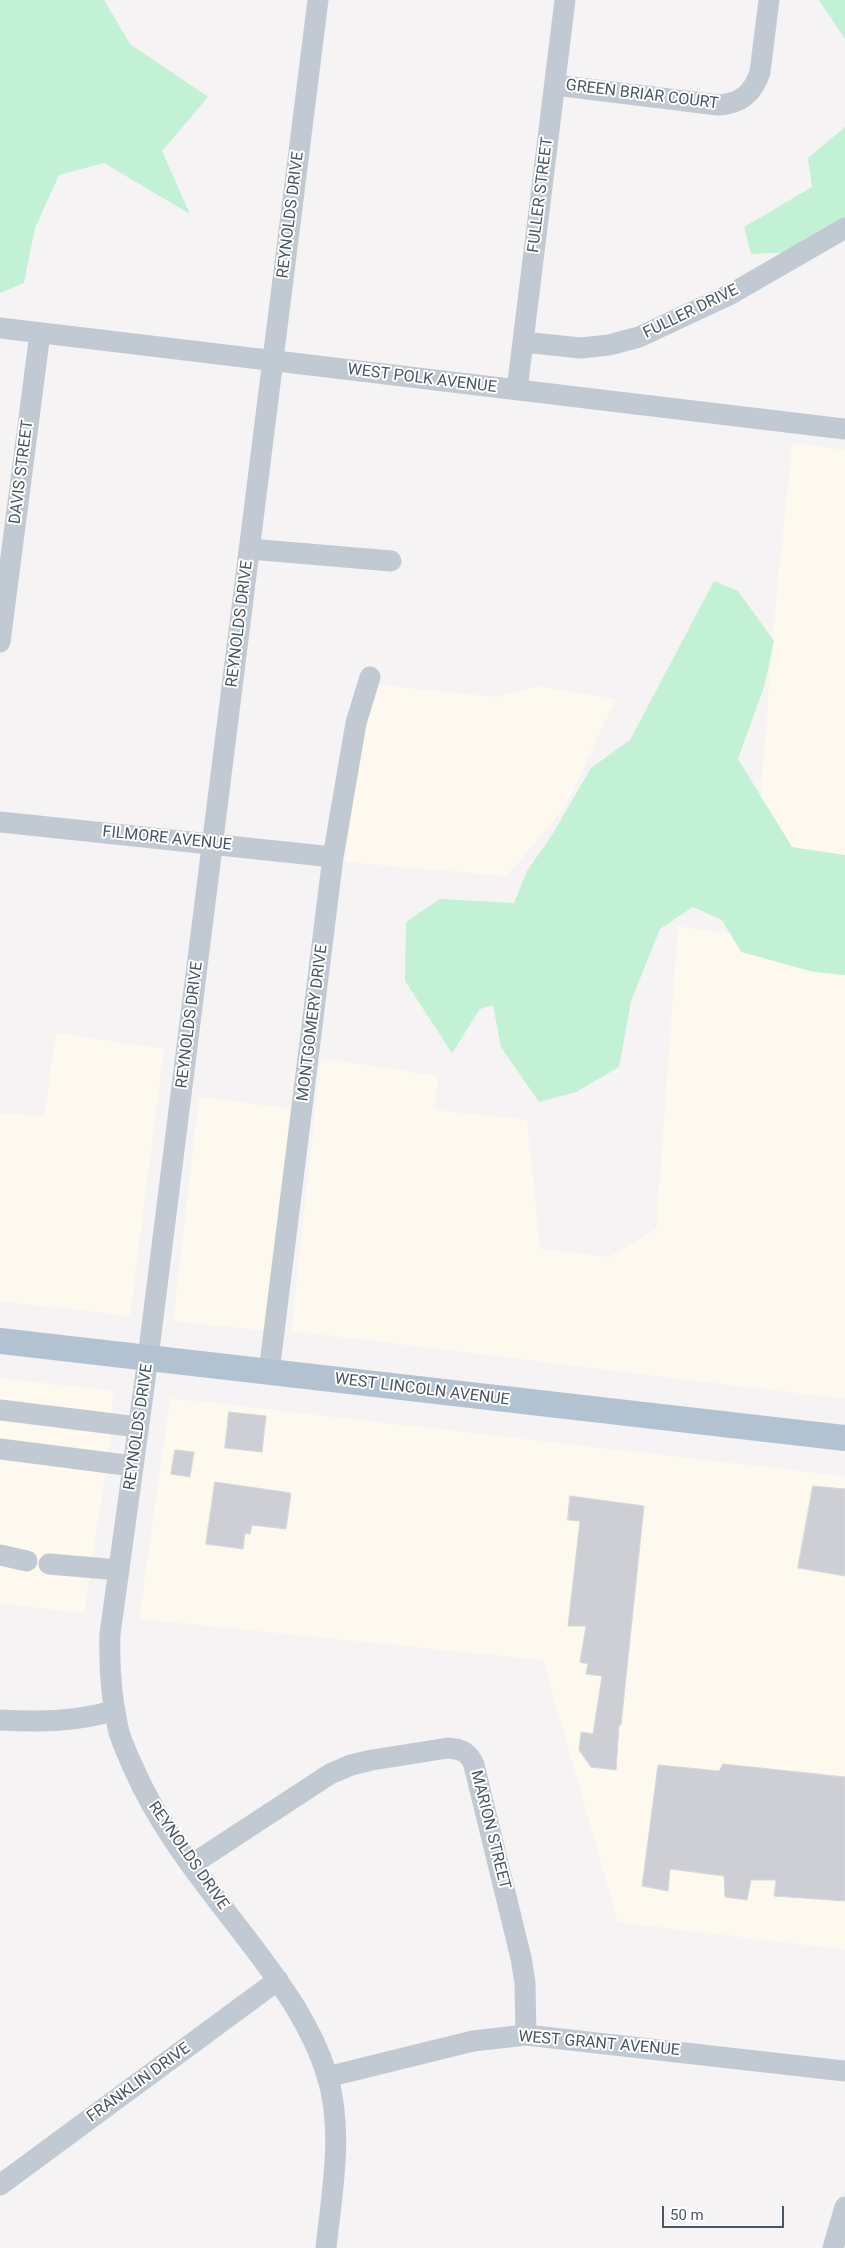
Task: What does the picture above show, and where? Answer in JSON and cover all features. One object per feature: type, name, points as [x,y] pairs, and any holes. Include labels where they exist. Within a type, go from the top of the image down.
[{"type":"main road","name":"WEST LINCOLN AVENUE","points":[[0,1341],[845,1438]]},
{"type":"street","name":"REYNOLDS DRIVE","points":[[318,0],[148,1358],[109,1642],[109,1665],[121,1738],[151,1807],[191,1865],[278,1980],[303,2018],[316,2045],[327,2077],[336,2136],[326,2248]]},
{"type":"street","name":"FULLER STREET","points":[[517,390],[565,0]]},
{"type":"street","name":"GREEN BRIAR COURT","points":[[555,84],[718,105],[730,104],[741,100],[756,83],[760,72],[769,0]]},
{"type":"street","name":"FULLER DRIVE","points":[[523,342],[581,348],[609,345],[639,337],[731,294],[845,228]]},
{"type":"street","name":"WEST POLK AVENUE","points":[[0,328],[845,429]]},
{"type":"street","name":"DAVIS STREET","points":[[0,642],[40,333]]},
{"type":"street","name":"REYNOLDS DRIVE","points":[[250,549],[391,561]]},
{"type":"street","name":"MONTGOMERY DRIVE","points":[[269,1372],[333,857],[356,723],[370,677]]},
{"type":"street","name":"FILMORE AVENUE","points":[[0,822],[333,857]]},
{"type":"street","points":[[0,1410],[138,1427]]},
{"type":"street","points":[[0,1449],[133,1466]]},
{"type":"street","points":[[0,1555],[27,1560]]},
{"type":"street","points":[[49,1564],[119,1570]]},
{"type":"street","points":[[0,1720],[30,1722],[66,1720],[94,1717],[115,1710]]},
{"type":"street","name":"MARION STREET","points":[[191,1865],[319,1781],[350,1765],[448,1748],[458,1748],[467,1753],[474,1764],[521,1958],[525,1983],[526,2035]]},
{"type":"street","name":"FRANKLIN DRIVE","points":[[0,2185],[278,1980]]},
{"type":"street","name":"WEST GRANT AVENUE","points":[[327,2077],[473,2041],[526,2035],[845,2071]]},
{"type":"street","points":[[833,2248],[845,2207]]},
{"type":"shaded area","points":[[792,443],[845,450],[845,855],[757,846],[773,632]]},
{"type":"shaded area","points":[[379,685],[496,697],[537,686],[616,699],[565,807],[507,876],[345,862],[364,719]]},
{"type":"shaded area","points":[[678,926],[845,950],[845,1399],[291,1331],[321,1058],[438,1076],[435,1110],[527,1120],[540,1249],[609,1257],[656,1229]]},
{"type":"shaded area","points":[[56,1033],[164,1049],[130,1316],[0,1301],[0,1113],[44,1117]]},
{"type":"shaded area","points":[[199,1097],[293,1109],[265,1331],[173,1321]]},
{"type":"shaded area","points":[[0,1378],[113,1391],[112,1429],[84,1614],[0,1603]]},
{"type":"shaded area","points":[[170,1398],[845,1476],[845,1950],[618,1922],[543,1660],[139,1619]]},
{"type":"green space","points":[[0,0],[104,0],[130,44],[208,97],[162,151],[190,214],[104,163],[59,175],[35,228],[24,283],[0,293]]},
{"type":"green space","points":[[819,0],[845,0],[845,39]]},
{"type":"green space","points":[[845,127],[845,219],[795,252],[751,254],[744,227],[812,187],[808,158]]},
{"type":"green space","points":[[714,581],[738,591],[774,641],[764,687],[738,759],[792,847],[845,855],[845,975],[814,972],[741,952],[722,920],[693,907],[660,929],[631,1001],[619,1067],[576,1092],[539,1102],[501,1047],[493,1005],[480,1009],[452,1053],[405,981],[406,922],[440,899],[514,903],[527,871],[552,835],[591,768],[630,740]]},
{"type":"building","points":[[229,1412],[266,1416],[262,1452],[225,1448]]},
{"type":"building","points":[[175,1450],[194,1452],[190,1477],[171,1474]]},
{"type":"building","points":[[215,1482],[291,1493],[286,1529],[252,1525],[250,1534],[245,1533],[243,1549],[206,1544]]},
{"type":"building","points":[[813,1486],[845,1489],[845,1576],[798,1568]]},
{"type":"building","points":[[570,1496],[644,1506],[621,1725],[619,1725],[616,1770],[591,1767],[579,1750],[581,1732],[593,1734],[602,1676],[586,1674],[588,1664],[580,1662],[586,1626],[568,1626],[580,1521],[568,1520]]},
{"type":"building","points":[[723,1764],[845,1777],[845,1901],[774,1896],[776,1880],[751,1880],[747,1900],[725,1897],[724,1876],[670,1869],[668,1891],[642,1886],[658,1765],[719,1771]]}]
